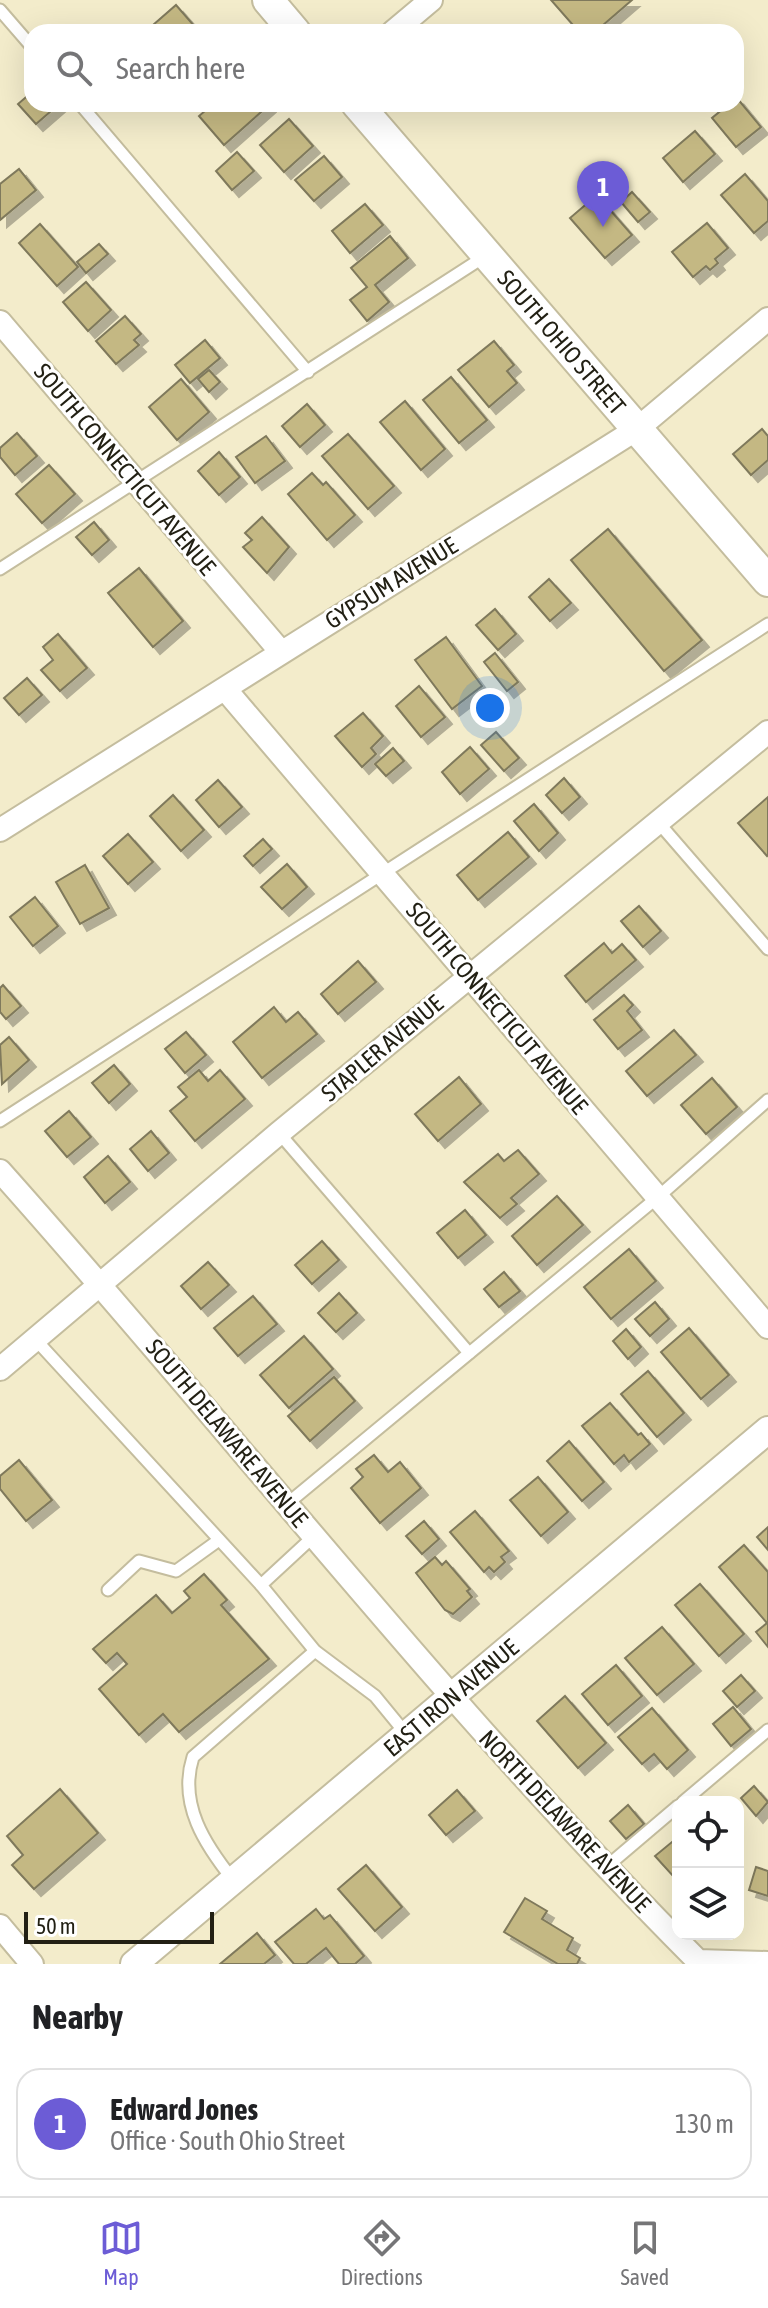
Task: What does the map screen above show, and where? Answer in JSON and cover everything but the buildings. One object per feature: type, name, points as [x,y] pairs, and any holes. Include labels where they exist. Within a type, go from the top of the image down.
[{"type":"main road","points":[[268,0],[288,24]]},
{"type":"main road","name":"SOUTH OHIO STREET","points":[[364,112],[768,581]]},
{"type":"street","points":[[402,24],[431,0]]},
{"type":"street","name":"GYPSUM AVENUE","points":[[0,830],[637,429],[768,319]]},
{"type":"street","name":"SOUTH CONNECTICUT AVENUE","points":[[0,322],[281,652]]},
{"type":"street","name":"SOUTH CONNECTICUT AVENUE","points":[[225,689],[768,1327]]},
{"type":"street","name":"STAPLER AVENUE","points":[[0,1369],[279,1133],[768,732]]},
{"type":"street","name":"SOUTH DELAWARE AVENUE","points":[[0,1171],[100,1282],[452,1698]]},
{"type":"street","name":"EAST IRON AVENUE","points":[[134,1964],[768,1430]]},
{"type":"street","name":"NORTH DELAWARE AVENUE","points":[[452,1698],[605,1868],[698,1961],[768,1963]]},
{"type":"street","points":[[0,1926],[32,1964]]},
{"type":"lane","points":[[0,10],[24,38]]},
{"type":"lane","points":[[87,112],[308,372]]},
{"type":"lane","points":[[0,569],[487,255]]},
{"type":"lane","points":[[0,1121],[768,624]]},
{"type":"lane","points":[[658,822],[768,949]]},
{"type":"lane","points":[[287,1504],[658,1197],[768,1100]]},
{"type":"lane","points":[[279,1133],[469,1353]]},
{"type":"lane","points":[[35,1339],[261,1585],[315,1651],[375,1696],[407,1736]]},
{"type":"lane","points":[[261,1585],[314,1536]]},
{"type":"lane","points":[[108,1590],[139,1561],[176,1571],[219,1540]]},
{"type":"lane","points":[[234,1881],[208,1848],[196,1821],[186,1779],[193,1757],[315,1651]]},
{"type":"lane","points":[[690,1796],[768,1730]]},
{"type":"lane","points":[[605,1868],[672,1811]]},
{"type":"place","name":"Edward Jones","points":[[603,227]]}]
